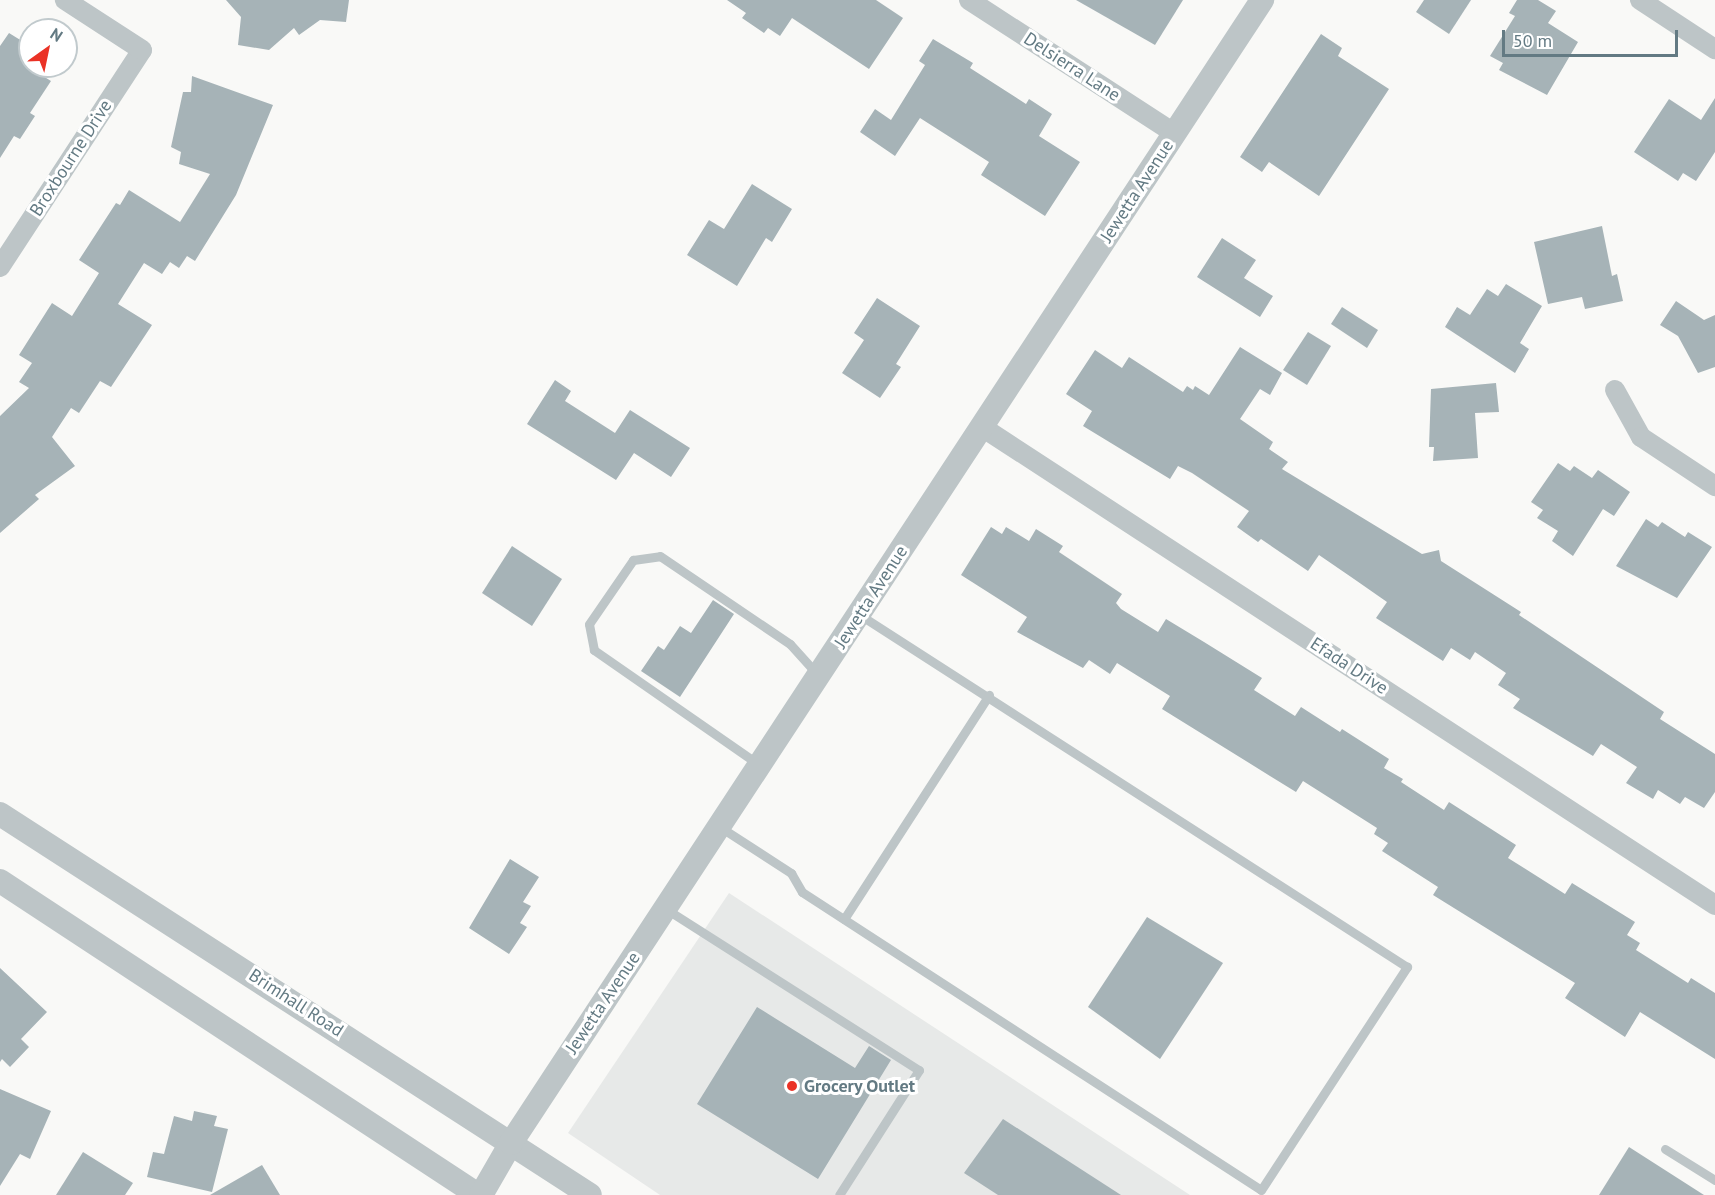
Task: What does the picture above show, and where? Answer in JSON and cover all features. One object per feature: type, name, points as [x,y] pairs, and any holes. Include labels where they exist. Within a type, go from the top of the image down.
[{"type":"street","name":"Broxbourne Drive","points":[[0,267],[142,50],[65,0]]},
{"type":"street","name":"Delsierra Lane","points":[[969,0],[1175,134]]},
{"type":"street","name":"Jewetta Avenue","points":[[480,1195],[511,1143],[820,676],[1262,0]]},
{"type":"street","points":[[1640,0],[1715,49]]},
{"type":"street","points":[[1615,390],[1641,437],[1715,486]]},
{"type":"street","name":"Efada Drive","points":[[982,428],[1715,905]]},
{"type":"street","name":"Brimhall Road","points":[[0,814],[590,1195]]},
{"type":"street","points":[[0,881],[480,1195]]},
{"type":"lane","points":[[761,765],[594,650],[589,624],[633,560],[660,556],[790,644],[820,676]]},
{"type":"lane","points":[[720,827],[791,873],[802,892],[1261,1190],[1407,967],[989,695],[860,615]]},
{"type":"lane","points":[[844,919],[989,695]]},
{"type":"lane","points":[[666,909],[919,1070],[839,1195]]},
{"type":"lane","points":[[1665,1149],[1715,1180]]},
{"type":"shaded area","points":[[729,893],[1190,1195],[660,1195],[568,1133]]},
{"type":"building","points":[[226,0],[349,0],[346,22],[320,20],[299,35],[294,28],[269,50],[238,45],[241,17]]},
{"type":"building","points":[[727,0],[876,0],[903,18],[869,69],[792,18],[780,36],[768,28],[764,33],[742,18],[746,13]]},
{"type":"building","points":[[1076,0],[1183,0],[1155,45]]},
{"type":"building","points":[[1424,0],[1471,0],[1449,34],[1416,12]]},
{"type":"building","points":[[1517,0],[1538,0],[1556,11],[1548,23],[1578,42],[1547,95],[1499,70],[1503,63],[1490,56],[1515,16],[1509,13]]},
{"type":"building","points":[[9,33],[18,39],[18,78],[46,78],[51,81],[30,113],[35,116],[20,139],[14,136],[0,158],[0,46]]},
{"type":"building","points":[[1321,34],[1342,48],[1338,56],[1389,89],[1319,196],[1269,162],[1262,172],[1240,157]]},
{"type":"building","points":[[933,39],[973,63],[970,68],[1026,104],[1029,99],[1052,114],[1039,136],[1080,162],[1045,216],[981,175],[989,162],[920,118],[895,156],[860,132],[875,109],[891,120],[925,65],[919,61]]},
{"type":"building","points":[[192,76],[273,105],[236,195],[195,261],[187,256],[179,268],[170,262],[162,274],[144,263],[118,304],[152,325],[111,387],[100,381],[79,413],[71,408],[52,437],[75,466],[35,495],[39,499],[0,533],[0,416],[29,388],[19,382],[32,363],[19,355],[52,303],[72,316],[99,273],[79,260],[116,203],[120,205],[129,190],[180,222],[210,174],[179,164],[181,152],[171,147],[183,92],[191,92]]},
{"type":"building","points":[[1715,98],[1715,152],[1696,181],[1683,173],[1678,181],[1634,152],[1669,99],[1701,120]]},
{"type":"building","points":[[752,184],[792,209],[772,242],[766,238],[737,286],[687,255],[709,220],[724,229]]},
{"type":"building","points":[[1602,226],[1612,276],[1617,274],[1623,301],[1585,309],[1582,297],[1548,304],[1534,242]]},
{"type":"building","points":[[1222,238],[1256,260],[1244,278],[1273,296],[1260,317],[1197,277]]},
{"type":"building","points":[[1506,284],[1542,306],[1520,343],[1529,349],[1515,373],[1445,327],[1457,307],[1470,315],[1487,289],[1498,296]]},
{"type":"building","points":[[877,298],[920,326],[896,364],[901,367],[880,398],[842,373],[864,340],[854,333]]},
{"type":"building","points":[[1676,301],[1704,320],[1715,315],[1715,367],[1698,373],[1678,336],[1660,325]]},
{"type":"building","points":[[1342,307],[1378,330],[1367,348],[1331,324]]},
{"type":"building","points":[[1308,332],[1331,346],[1307,385],[1283,370]]},
{"type":"building","points":[[1240,347],[1282,373],[1270,395],[1260,389],[1240,419],[1273,442],[1269,449],[1288,462],[1282,469],[1422,554],[1439,550],[1441,561],[1521,612],[1519,615],[1664,712],[1660,719],[1715,754],[1715,792],[1704,808],[1685,797],[1680,804],[1658,790],[1653,799],[1626,783],[1637,767],[1601,744],[1593,756],[1513,708],[1520,699],[1498,685],[1506,673],[1475,652],[1470,660],[1451,648],[1443,661],[1376,618],[1387,602],[1319,555],[1308,571],[1261,539],[1258,542],[1237,527],[1249,511],[1192,473],[1178,466],[1170,479],[1083,426],[1092,411],[1066,394],[1095,350],[1122,368],[1129,357],[1183,392],[1187,386],[1193,390],[1195,386],[1209,395]]},
{"type":"building","points":[[555,380],[571,391],[565,401],[615,433],[630,410],[690,448],[671,477],[634,453],[616,480],[527,424]]},
{"type":"building","points":[[1496,383],[1499,412],[1475,413],[1478,458],[1433,461],[1434,447],[1429,447],[1431,389]]},
{"type":"building","points":[[1558,463],[1570,471],[1574,466],[1592,478],[1598,470],[1630,492],[1614,516],[1603,509],[1573,556],[1552,541],[1558,531],[1537,518],[1543,510],[1531,502]]},
{"type":"building","points":[[1646,519],[1658,527],[1662,522],[1685,537],[1688,532],[1712,547],[1677,598],[1616,566]]},
{"type":"building","points":[[991,527],[1002,534],[1006,527],[1029,541],[1036,529],[1063,546],[1059,552],[1122,594],[1116,603],[1121,609],[1158,632],[1166,619],[1204,642],[1262,678],[1254,690],[1295,716],[1301,707],[1340,732],[1342,729],[1389,759],[1384,768],[1403,779],[1401,782],[1444,810],[1449,802],[1516,845],[1508,858],[1565,894],[1572,883],[1635,922],[1627,935],[1640,943],[1636,950],[1688,983],[1691,978],[1715,993],[1715,1059],[1640,1012],[1625,1037],[1565,998],[1575,983],[1433,895],[1438,887],[1382,851],[1388,843],[1374,834],[1377,828],[1303,781],[1296,792],[1162,709],[1170,696],[1117,663],[1110,674],[1089,660],[1083,668],[1017,632],[1027,617],[961,575]]},
{"type":"building","points":[[512,546],[562,579],[532,626],[482,593]]},
{"type":"building","points":[[713,600],[734,614],[680,697],[641,671],[658,646],[664,650],[680,626],[691,633]]},
{"type":"building","points":[[510,859],[539,877],[523,902],[531,906],[520,923],[527,927],[509,954],[469,928]]},
{"type":"building","points":[[1147,917],[1223,963],[1160,1059],[1088,1007]]},
{"type":"building","points":[[0,968],[47,1012],[21,1039],[29,1047],[10,1067],[2,1059],[0,1062]]},
{"type":"building","name":"Grocery Outlet","points":[[757,1007],[855,1068],[869,1046],[891,1060],[818,1179],[697,1104]]},
{"type":"building","points":[[0,1089],[51,1111],[30,1159],[20,1154],[0,1186]]},
{"type":"building","points":[[194,1111],[217,1116],[214,1126],[228,1129],[212,1192],[147,1177],[153,1152],[164,1154],[174,1116],[192,1121]]},
{"type":"building","points":[[1003,1119],[1121,1195],[998,1195],[964,1173]]},
{"type":"building","points":[[1629,1147],[1704,1195],[1599,1195]]},
{"type":"building","points":[[83,1152],[133,1183],[125,1195],[56,1195]]},
{"type":"building","points":[[262,1165],[280,1195],[210,1195]]},
{"type":"place","name":"Grocery Outlet","points":[[792,1086]]}]
